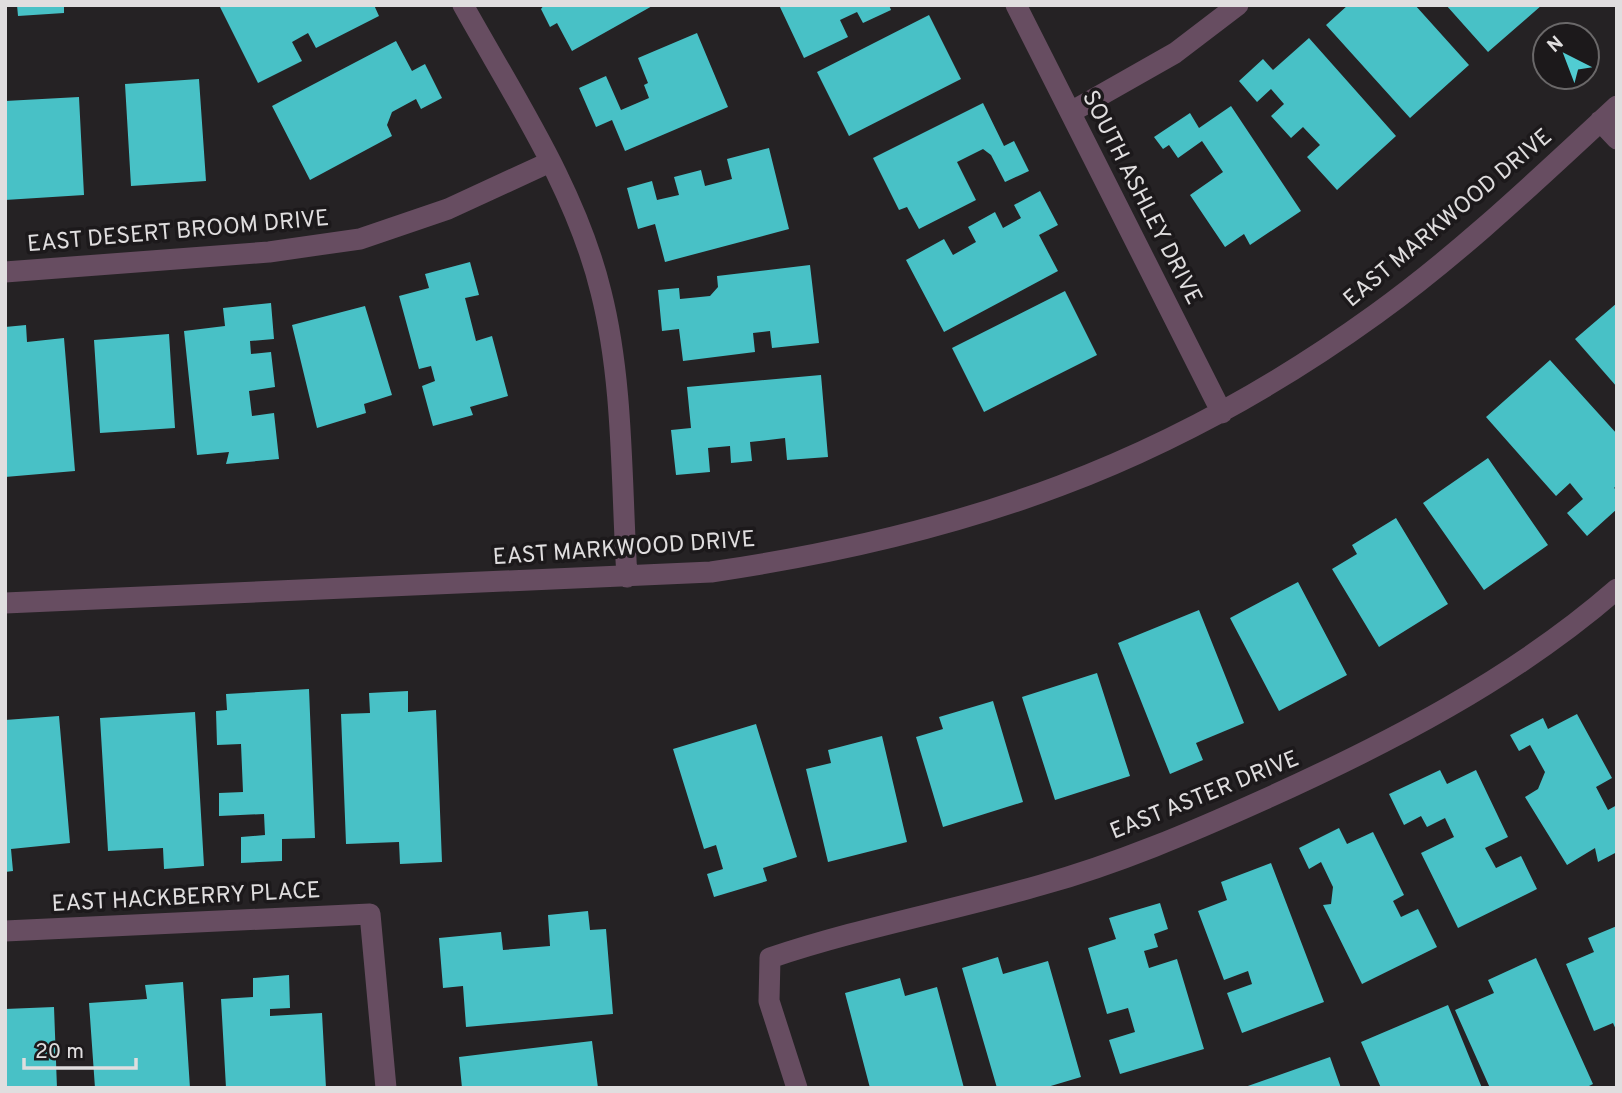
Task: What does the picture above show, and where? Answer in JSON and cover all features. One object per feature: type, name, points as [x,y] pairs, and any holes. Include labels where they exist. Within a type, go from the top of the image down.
[{"type":"street","points":[[463,5],[550,162],[579,222],[602,292],[614,370],[627,577]]},
{"type":"street","name":"SOUTH ASHLEY DRIVE","points":[[1016,5],[1222,413]]},
{"type":"street","points":[[1071,111],[1175,53],[1238,5]]},
{"type":"street","name":"EAST MARKWOOD DRIVE","points":[[5,603],[711,572],[808,558],[912,535],[1013,505],[1115,465],[1222,413],[1311,359],[1377,313],[1486,224],[1617,106]]},
{"type":"street","points":[[1600,121],[1617,139]]},
{"type":"street","name":"EAST DESERT BROOM DRIVE","points":[[5,272],[269,252],[360,239],[448,209],[550,162]]},
{"type":"street","name":"EAST ASTER DRIVE","points":[[797,1088],[769,1001],[770,958],[823,940],[1043,885],[1193,832],[1351,761],[1485,685],[1617,589]]},
{"type":"street","name":"EAST HACKBERRY PLACE","points":[[5,932],[370,914],[386,1088]]},
{"type":"building","points":[[17,5],[64,5],[64,13],[18,16]]},
{"type":"building","points":[[374,5],[379,16],[316,48],[308,33],[292,42],[302,61],[258,83],[220,7]]},
{"type":"building","points":[[544,5],[654,5],[572,51],[557,23],[550,27],[541,9]]},
{"type":"building","points":[[779,5],[889,5],[891,10],[863,23],[857,12],[840,20],[848,37],[804,58]]},
{"type":"building","points":[[1348,5],[1415,5],[1469,65],[1410,118],[1326,25]]},
{"type":"building","points":[[1446,5],[1542,5],[1488,52]]},
{"type":"building","points":[[929,15],[961,79],[849,136],[817,72]]},
{"type":"building","points":[[697,33],[728,107],[625,151],[612,120],[596,127],[579,88],[606,76],[621,110],[649,98],[644,85],[648,83],[638,58]]},
{"type":"building","points":[[1309,38],[1396,136],[1337,190],[1307,157],[1320,145],[1303,127],[1291,138],[1271,116],[1284,104],[1271,89],[1257,102],[1239,81],[1263,59],[1273,70]]},
{"type":"building","points":[[396,41],[412,71],[425,64],[442,98],[421,109],[416,99],[392,112],[387,125],[392,136],[310,180],[272,106]]},
{"type":"building","points":[[199,79],[206,181],[131,186],[125,84]]},
{"type":"building","points":[[79,97],[84,195],[5,200],[5,101]]},
{"type":"building","points":[[983,103],[1004,146],[1014,141],[1029,171],[1005,182],[991,155],[983,149],[957,162],[976,200],[919,229],[907,207],[899,210],[873,158]]},
{"type":"building","points":[[1231,106],[1301,211],[1250,245],[1244,234],[1225,247],[1190,195],[1223,172],[1202,141],[1178,158],[1169,145],[1163,149],[1154,137],[1190,113],[1199,128]]},
{"type":"building","points":[[769,148],[789,229],[665,262],[655,224],[638,229],[627,188],[652,181],[657,200],[679,195],[674,177],[701,170],[705,186],[732,179],[727,159]]},
{"type":"building","points":[[1040,191],[1058,225],[1039,235],[1058,271],[944,332],[906,260],[944,239],[953,255],[976,242],[968,227],[995,212],[1003,228],[1021,218],[1014,205]]},
{"type":"building","points":[[470,262],[479,295],[465,298],[476,341],[492,336],[508,396],[470,407],[473,415],[433,426],[422,386],[435,381],[431,366],[419,369],[399,296],[429,288],[425,274]]},
{"type":"building","points":[[810,265],[819,343],[772,348],[770,331],[753,333],[755,352],[683,361],[679,329],[662,331],[658,290],[679,288],[680,299],[710,296],[718,287],[717,276]]},
{"type":"building","points":[[1065,291],[1097,355],[984,412],[952,348]]},
{"type":"building","points":[[271,303],[274,339],[250,341],[251,354],[271,352],[275,387],[249,391],[252,416],[274,413],[279,459],[226,464],[229,452],[197,455],[184,331],[225,326],[223,308]]},
{"type":"building","points":[[1617,303],[1617,387],[1575,339]]},
{"type":"building","points":[[365,306],[392,395],[364,404],[366,413],[317,428],[292,325]]},
{"type":"building","points":[[26,325],[27,342],[64,338],[75,471],[5,477],[5,327]]},
{"type":"building","points":[[169,334],[175,428],[100,433],[94,340]]},
{"type":"building","points":[[1550,360],[1617,434],[1617,485],[1614,488],[1617,490],[1617,509],[1587,536],[1567,513],[1583,499],[1570,483],[1556,496],[1486,417]]},
{"type":"building","points":[[821,375],[828,457],[787,460],[785,438],[750,442],[752,461],[731,463],[730,446],[708,448],[710,472],[676,475],[671,430],[691,428],[687,387]]},
{"type":"building","points":[[1488,458],[1548,545],[1484,590],[1423,503]]},
{"type":"building","points":[[1396,518],[1448,604],[1379,647],[1332,569],[1357,554],[1352,545]]},
{"type":"building","points":[[1298,582],[1347,675],[1279,711],[1230,618]]},
{"type":"building","points":[[1199,610],[1244,723],[1196,743],[1203,760],[1170,774],[1118,643]]},
{"type":"building","points":[[1097,673],[1130,776],[1055,800],[1022,697]]},
{"type":"building","points":[[309,689],[315,838],[282,839],[282,861],[241,863],[241,837],[265,835],[264,814],[219,816],[219,793],[243,792],[241,744],[217,745],[216,711],[227,710],[226,694]]},
{"type":"building","points":[[408,691],[408,712],[436,710],[442,862],[400,864],[399,842],[346,844],[341,714],[370,713],[369,693]]},
{"type":"building","points":[[993,701],[1023,802],[943,827],[916,737],[943,729],[939,717]]},
{"type":"building","points":[[195,712],[204,866],[164,869],[163,848],[108,851],[100,718]]},
{"type":"building","points":[[1577,714],[1612,778],[1596,787],[1608,810],[1617,805],[1617,852],[1598,862],[1595,848],[1567,865],[1525,797],[1538,789],[1545,772],[1530,745],[1519,751],[1510,735],[1543,718],[1548,729]]},
{"type":"building","points":[[59,716],[70,843],[11,849],[13,871],[5,872],[5,720]]},
{"type":"building","points":[[756,724],[797,857],[763,868],[767,881],[714,897],[707,874],[723,869],[716,845],[704,849],[673,749]]},
{"type":"building","points":[[882,736],[907,842],[828,862],[806,769],[831,763],[828,750]]},
{"type":"building","points":[[1440,770],[1447,784],[1476,770],[1508,837],[1485,848],[1496,868],[1521,856],[1537,889],[1458,928],[1421,853],[1454,837],[1445,818],[1427,827],[1421,816],[1404,825],[1389,794]]},
{"type":"building","points":[[1339,828],[1347,844],[1373,832],[1404,895],[1393,901],[1401,917],[1418,909],[1437,947],[1362,984],[1323,905],[1331,904],[1333,887],[1321,862],[1309,869],[1299,848]]},
{"type":"building","points":[[1271,863],[1324,1002],[1242,1033],[1227,993],[1252,984],[1248,971],[1224,980],[1198,911],[1227,900],[1221,882]]},
{"type":"building","points":[[1160,903],[1168,929],[1154,934],[1158,947],[1144,951],[1149,968],[1177,959],[1204,1049],[1120,1074],[1109,1040],[1135,1032],[1128,1008],[1107,1014],[1088,948],[1116,939],[1109,918]]},
{"type":"building","points":[[588,911],[590,930],[606,929],[613,1014],[466,1027],[463,986],[443,988],[439,938],[501,932],[503,950],[550,946],[548,915]]},
{"type":"building","points":[[1617,926],[1617,1032],[1613,1023],[1594,1031],[1566,964],[1594,952],[1588,938]]},
{"type":"building","points":[[998,957],[1003,974],[1048,961],[1081,1077],[1044,1088],[997,1088],[962,968]]},
{"type":"building","points":[[1536,958],[1593,1084],[1585,1088],[1490,1088],[1455,1010],[1494,993],[1488,980]]},
{"type":"building","points":[[289,975],[290,1008],[270,1009],[270,1016],[322,1013],[326,1088],[226,1088],[221,999],[253,997],[253,978]]},
{"type":"building","points":[[900,978],[905,996],[937,987],[964,1088],[870,1088],[845,993]]},
{"type":"building","points":[[183,982],[190,1088],[95,1088],[89,1003],[147,999],[145,985]]},
{"type":"building","points":[[1448,1005],[1482,1088],[1381,1088],[1361,1042]]},
{"type":"building","points":[[54,1007],[57,1088],[5,1088],[5,1009]]},
{"type":"building","points":[[592,1041],[598,1088],[462,1088],[459,1057]]},
{"type":"building","points":[[1330,1057],[1341,1088],[1245,1088],[1245,1087]]}]
